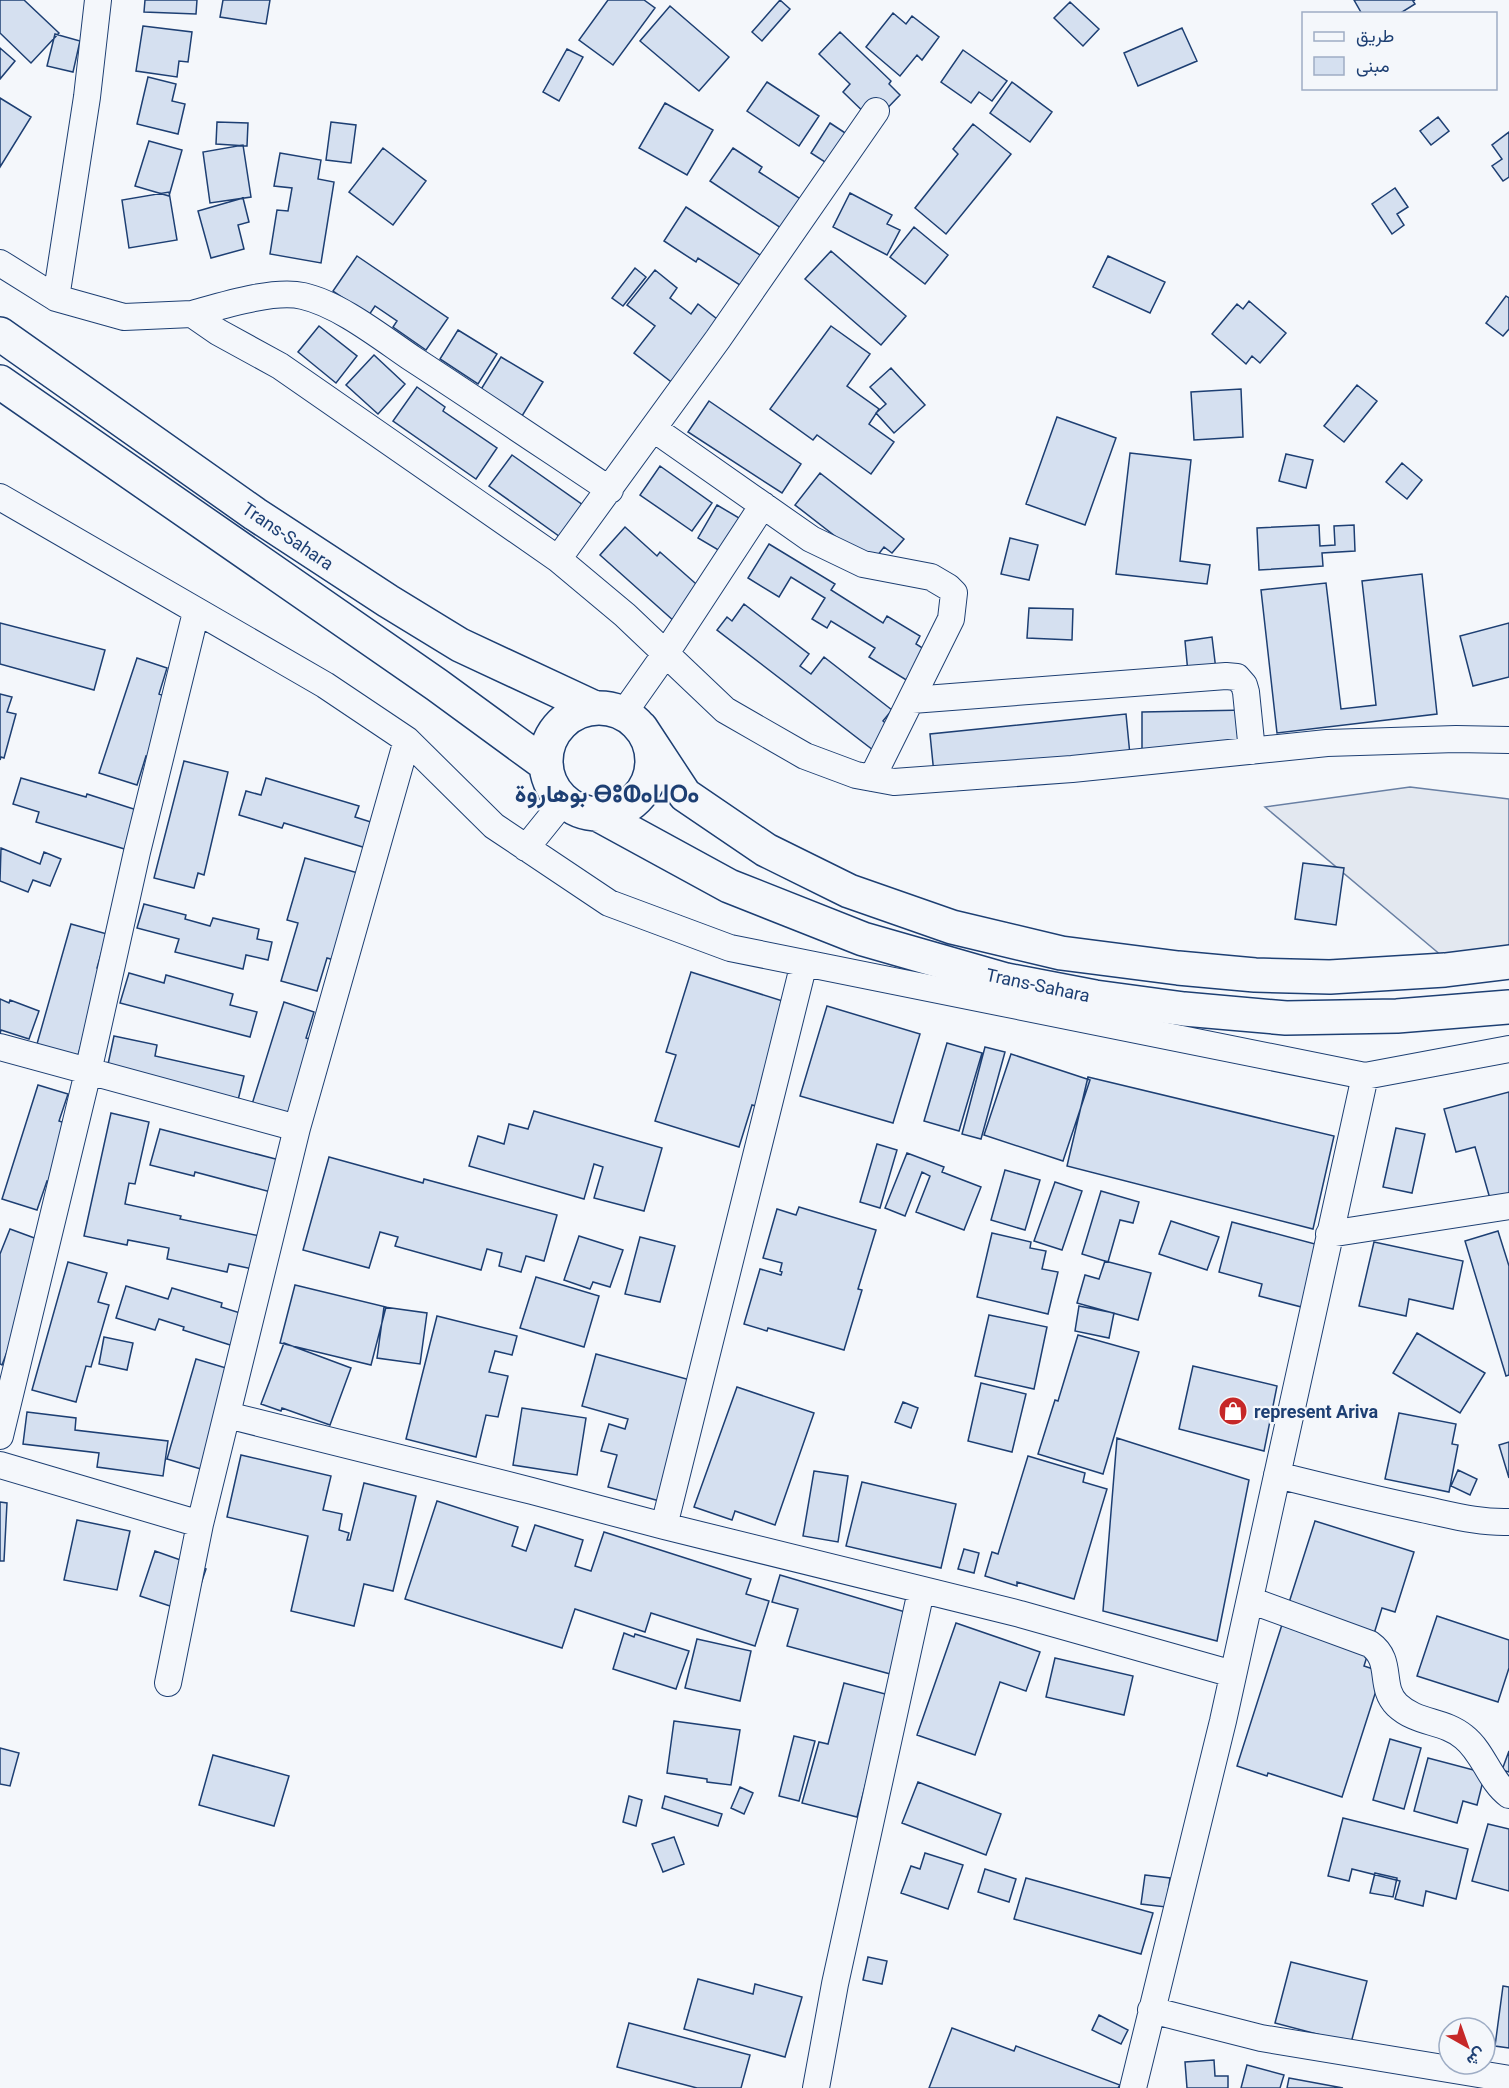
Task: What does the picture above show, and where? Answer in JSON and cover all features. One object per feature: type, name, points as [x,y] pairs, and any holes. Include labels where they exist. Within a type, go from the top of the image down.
[{"type":"highway","name":"Trans-Sahara","points":[[0,334],[255,514],[378,595],[460,645],[620,717],[685,795],[766,850],[849,891],[952,927],[1061,953],[1178,969],[1255,975],[1329,976],[1445,970],[1509,962]]},
{"type":"highway","name":"Trans-Sahara","points":[[0,382],[437,685],[545,764]]},
{"type":"highway","points":[[578,712],[620,717],[650,743],[653,760],[650,776],[643,792],[624,808],[599,815],[580,812],[563,802],[552,788],[546,776],[546,749],[552,736],[563,722],[578,712]]},
{"type":"highway","name":"Trans-Sahara","points":[[599,815],[729,886],[863,939],[1006,980],[1095,997],[1286,1018],[1397,1016],[1509,1007]]},
{"type":"street","points":[[56,298],[87,97],[98,0]]},
{"type":"street","points":[[558,560],[654,429],[876,111]]},
{"type":"street","points":[[0,262],[56,298],[124,317],[192,314],[245,300],[268,297],[301,295],[324,302],[610,490]]},
{"type":"street","points":[[192,314],[218,332],[280,366],[558,560],[626,615],[725,710],[805,756],[856,775],[894,782],[1327,743],[1456,739],[1509,740]]},
{"type":"street","points":[[654,429],[812,539],[863,564],[931,577],[948,586],[954,593],[951,619],[872,778]]},
{"type":"street","points":[[0,497],[325,686],[407,740],[494,826],[609,903],[730,948],[1365,1076],[1509,1049]]},
{"type":"street","points":[[620,717],[666,653],[763,505]]},
{"type":"street","points":[[0,1436],[88,1072],[137,852],[196,612]]},
{"type":"street","points":[[912,700],[1237,677],[1244,685],[1246,692],[1252,751]]},
{"type":"street","points":[[168,1683],[200,1524],[297,1128],[407,740]]},
{"type":"street","points":[[526,848],[563,802]]},
{"type":"street","points":[[664,1526],[804,963]]},
{"type":"street","points":[[0,1047],[297,1128]]},
{"type":"street","points":[[1133,2088],[1250,1600],[1365,1076]]},
{"type":"street","points":[[1329,1234],[1509,1206]]},
{"type":"street","points":[[227,1414],[921,1591],[1020,1614],[1233,1674]]},
{"type":"street","points":[[0,1465],[200,1524]]},
{"type":"street","points":[[1277,1475],[1370,1498],[1471,1519],[1509,1522]]},
{"type":"street","points":[[816,2088],[835,1984],[921,1591]]},
{"type":"street","points":[[1250,1600],[1370,1644],[1380,1651],[1384,1660],[1390,1696],[1396,1704],[1423,1721],[1442,1724],[1463,1736],[1479,1752],[1494,1780],[1509,1795]]},
{"type":"street","points":[[1151,2010],[1261,2038],[1509,2079]]},
{"type":"shaded area","points":[[1410,787],[1509,799],[1509,948],[1442,956],[1265,807]]},
{"type":"building","points":[[0,0],[24,0],[59,33],[31,63],[0,33]]},
{"type":"building","points":[[145,0],[197,0],[196,14],[144,12]]},
{"type":"building","points":[[223,0],[270,0],[266,24],[220,17]]},
{"type":"building","points":[[608,0],[644,0],[655,8],[613,65],[579,40]]},
{"type":"building","points":[[780,0],[790,9],[762,41],[752,32]]},
{"type":"building","points":[[1354,0],[1415,0],[1413,1],[1415,4],[1402,12],[1361,12]]},
{"type":"building","points":[[1070,2],[1099,29],[1083,46],[1054,18]]},
{"type":"building","points":[[670,6],[729,57],[699,91],[640,41]]},
{"type":"building","points":[[893,13],[906,24],[912,16],[939,37],[922,60],[917,55],[900,76],[866,47]]},
{"type":"building","points":[[143,26],[192,32],[188,62],[179,61],[177,77],[136,71]]},
{"type":"building","points":[[1182,28],[1197,61],[1138,86],[1124,53]]},
{"type":"building","points":[[840,32],[891,81],[889,84],[900,95],[874,122],[843,92],[850,84],[819,54]]},
{"type":"building","points":[[55,34],[80,41],[73,72],[47,66]]},
{"type":"building","points":[[0,48],[15,61],[0,79]]},
{"type":"building","points":[[567,49],[583,57],[559,101],[543,92]]},
{"type":"building","points":[[963,50],[1007,81],[992,101],[979,92],[971,103],[941,82]]},
{"type":"building","points":[[148,77],[176,84],[172,101],[185,104],[178,134],[137,124]]},
{"type":"building","points":[[767,82],[819,116],[799,146],[747,111]]},
{"type":"building","points":[[1012,82],[1052,112],[1030,142],[990,113]]},
{"type":"building","points":[[0,98],[31,117],[0,167]]},
{"type":"building","points":[[665,103],[713,130],[687,175],[639,148]]},
{"type":"building","points":[[1438,117],[1449,131],[1431,145],[1420,131]]},
{"type":"building","points":[[217,122],[248,123],[247,146],[216,144]]},
{"type":"building","points":[[331,122],[356,125],[351,163],[326,160]]},
{"type":"building","points":[[830,123],[862,144],[842,173],[811,153]]},
{"type":"building","points":[[973,124],[1011,154],[946,234],[915,208],[958,154],[953,149]]},
{"type":"building","points":[[1509,132],[1509,177],[1503,181],[1492,166],[1502,159],[1492,145]]},
{"type":"building","points":[[149,141],[182,150],[169,196],[135,186]]},
{"type":"building","points":[[243,145],[251,197],[210,203],[203,152]]},
{"type":"building","points":[[383,148],[426,181],[393,225],[349,192]]},
{"type":"building","points":[[733,148],[762,167],[759,172],[816,209],[796,238],[710,181]]},
{"type":"building","points":[[280,153],[321,160],[318,179],[334,182],[321,263],[270,254],[277,210],[288,211],[292,188],[274,186]]},
{"type":"building","points":[[1395,188],[1408,207],[1397,214],[1404,225],[1392,234],[1372,204]]},
{"type":"building","points":[[169,192],[177,240],[129,248],[122,200]]},
{"type":"building","points":[[850,193],[892,215],[887,224],[900,230],[887,255],[833,227]]},
{"type":"building","points":[[243,198],[249,222],[238,225],[244,249],[211,258],[198,211]]},
{"type":"building","points":[[686,207],[777,266],[757,296],[698,258],[696,262],[664,241]]},
{"type":"building","points":[[914,227],[948,255],[925,284],[890,257]]},
{"type":"building","points":[[831,251],[906,316],[881,345],[805,279]]},
{"type":"building","points":[[357,256],[448,318],[426,350],[393,327],[397,321],[375,306],[369,315],[333,291]]},
{"type":"building","points":[[1108,256],[1165,282],[1150,313],[1093,287]]},
{"type":"building","points":[[635,268],[646,277],[623,306],[612,298]]},
{"type":"building","points":[[655,270],[677,288],[670,298],[691,314],[698,304],[731,330],[683,391],[634,353],[655,326],[627,305]]},
{"type":"building","points":[[1506,296],[1509,298],[1509,329],[1503,336],[1486,323]]},
{"type":"building","points":[[1249,301],[1286,333],[1260,363],[1252,356],[1246,364],[1212,334],[1237,304],[1243,309]]},
{"type":"building","points":[[319,326],[357,356],[336,383],[298,352]]},
{"type":"building","points":[[831,326],[870,354],[847,386],[879,409],[869,424],[894,442],[871,474],[817,435],[813,440],[770,409]]},
{"type":"building","points":[[458,330],[497,354],[478,384],[440,359]]},
{"type":"building","points":[[374,355],[405,384],[378,414],[346,385]]},
{"type":"building","points":[[501,357],[543,382],[522,416],[480,391]]},
{"type":"building","points":[[891,368],[925,405],[894,433],[876,413],[886,404],[870,387]]},
{"type":"building","points":[[1357,385],[1377,401],[1344,442],[1324,426]]},
{"type":"building","points":[[417,387],[445,407],[443,411],[497,448],[476,479],[393,421]]},
{"type":"building","points":[[1241,389],[1243,437],[1194,440],[1191,392]]},
{"type":"building","points":[[709,401],[801,464],[782,493],[688,432]]},
{"type":"building","points":[[1057,417],[1116,438],[1085,525],[1026,504]]},
{"type":"building","points":[[1130,453],[1191,460],[1180,561],[1210,565],[1207,584],[1116,574]]},
{"type":"building","points":[[1286,454],[1313,460],[1306,488],[1279,481]]},
{"type":"building","points":[[512,455],[593,512],[570,544],[489,486]]},
{"type":"building","points":[[1402,463],[1422,480],[1407,499],[1386,482]]},
{"type":"building","points":[[660,466],[712,503],[692,531],[640,495]]},
{"type":"building","points":[[820,473],[904,539],[892,553],[884,547],[871,564],[795,505]]},
{"type":"building","points":[[717,505],[756,528],[737,561],[698,538]]},
{"type":"building","points":[[1319,525],[1320,546],[1335,545],[1334,526],[1354,525],[1355,551],[1322,553],[1323,566],[1259,570],[1257,528]]},
{"type":"building","points":[[625,527],[657,556],[660,552],[712,598],[684,630],[600,555]]},
{"type":"building","points":[[1010,538],[1038,545],[1029,580],[1001,574]]},
{"type":"building","points":[[769,544],[835,584],[831,590],[883,623],[887,616],[920,636],[916,644],[935,656],[916,686],[869,657],[875,648],[831,621],[827,628],[812,619],[825,598],[791,577],[779,597],[748,578]]},
{"type":"building","points":[[1422,574],[1437,714],[1277,733],[1261,590],[1326,583],[1341,709],[1376,705],[1362,581]]},
{"type":"building","points":[[744,604],[809,654],[800,666],[811,674],[824,657],[892,710],[883,721],[891,728],[873,750],[717,630],[727,617],[732,621]]},
{"type":"building","points":[[1029,608],[1073,609],[1072,640],[1027,638]]},
{"type":"building","points":[[0,623],[105,650],[94,690],[0,664]]},
{"type":"building","points":[[1509,623],[1509,677],[1473,686],[1460,636]]},
{"type":"building","points":[[1212,637],[1216,670],[1188,673],[1185,641]]},
{"type":"building","points":[[137,658],[167,668],[159,694],[175,700],[156,759],[146,756],[137,785],[99,773]]},
{"type":"building","points":[[0,694],[12,697],[7,712],[16,714],[4,758],[1,757],[0,760]]},
{"type":"building","points":[[1247,710],[1247,740],[1218,741],[1218,751],[1142,755],[1142,712]]},
{"type":"building","points":[[1126,714],[1130,755],[934,774],[930,734]]},
{"type":"building","points":[[184,761],[228,772],[204,875],[198,873],[194,888],[154,878]]},
{"type":"building","points":[[21,778],[86,797],[87,794],[143,812],[131,851],[36,822],[39,812],[13,804]]},
{"type":"building","points":[[266,778],[359,806],[355,817],[374,823],[366,848],[284,823],[282,828],[239,815],[246,791],[261,795]]},
{"type":"building","points":[[1,848],[40,864],[44,852],[61,859],[50,886],[33,880],[28,892],[0,881]]},
{"type":"building","points":[[305,858],[358,873],[334,960],[327,958],[317,991],[281,981],[298,923],[287,920]]},
{"type":"building","points":[[1303,863],[1344,868],[1336,925],[1295,919]]},
{"type":"building","points":[[144,904],[186,915],[185,919],[210,926],[213,918],[259,929],[257,939],[272,942],[268,960],[246,955],[243,969],[175,952],[179,939],[137,928]]},
{"type":"building","points":[[71,924],[107,934],[97,968],[107,971],[86,1027],[76,1063],[35,1051]]},
{"type":"building","points":[[691,972],[789,1003],[756,1106],[752,1105],[739,1147],[655,1121],[676,1055],[666,1052]]},
{"type":"building","points":[[129,973],[164,983],[166,975],[233,994],[230,1005],[257,1012],[250,1037],[120,1003]]},
{"type":"building","points":[[0,999],[9,1003],[10,1000],[39,1011],[29,1039],[1,1030],[0,1034]]},
{"type":"building","points":[[284,1002],[314,1012],[306,1038],[322,1043],[285,1128],[248,1117]]},
{"type":"building","points":[[827,1006],[920,1034],[893,1123],[800,1096]]},
{"type":"building","points":[[114,1036],[157,1045],[155,1056],[244,1076],[238,1100],[107,1069]]},
{"type":"building","points":[[947,1043],[982,1053],[959,1131],[924,1121]]},
{"type":"building","points":[[985,1047],[1005,1052],[981,1139],[962,1134]]},
{"type":"building","points":[[1011,1054],[1090,1080],[1063,1161],[984,1135]]},
{"type":"building","points":[[1088,1077],[1334,1136],[1313,1229],[1067,1166]]},
{"type":"building","points":[[38,1085],[68,1094],[59,1121],[74,1126],[56,1184],[47,1181],[37,1210],[2,1199]]},
{"type":"building","points":[[1509,1092],[1509,1205],[1493,1209],[1475,1147],[1456,1152],[1444,1109]]},
{"type":"building","points":[[534,1111],[662,1148],[644,1211],[594,1198],[603,1167],[594,1164],[584,1199],[469,1166],[478,1136],[504,1144],[509,1124],[528,1129]]},
{"type":"building","points":[[111,1113],[149,1122],[135,1184],[129,1183],[125,1204],[181,1216],[180,1219],[274,1239],[267,1272],[229,1264],[227,1272],[167,1259],[169,1248],[128,1240],[127,1245],[84,1236]]},
{"type":"building","points":[[1396,1128],[1425,1134],[1412,1193],[1383,1187]]},
{"type":"building","points":[[160,1129],[291,1163],[282,1195],[195,1172],[194,1176],[150,1165]]},
{"type":"building","points":[[877,1144],[897,1150],[880,1208],[860,1202]]},
{"type":"building","points":[[907,1153],[944,1167],[942,1172],[981,1187],[964,1230],[916,1212],[930,1176],[922,1172],[905,1216],[885,1208]]},
{"type":"building","points":[[329,1157],[423,1183],[424,1179],[557,1215],[544,1261],[526,1256],[521,1272],[499,1266],[502,1253],[487,1249],[481,1270],[395,1246],[398,1237],[380,1232],[369,1268],[303,1250]]},
{"type":"building","points":[[1005,1170],[1040,1180],[1025,1230],[991,1220]]},
{"type":"building","points":[[1055,1182],[1082,1191],[1062,1250],[1034,1241]]},
{"type":"building","points":[[1101,1191],[1139,1202],[1133,1223],[1120,1220],[1108,1262],[1082,1254]]},
{"type":"building","points":[[799,1207],[876,1230],[858,1289],[862,1290],[844,1350],[768,1328],[767,1331],[744,1324],[760,1269],[781,1275],[782,1272],[780,1271],[782,1263],[763,1258],[777,1209],[796,1215]]},
{"type":"building","points":[[1171,1221],[1219,1237],[1207,1270],[1159,1254]]},
{"type":"building","points":[[1232,1222],[1330,1248],[1313,1310],[1259,1296],[1262,1284],[1219,1272]]},
{"type":"building","points":[[10,1229],[48,1243],[2,1365],[0,1364],[0,1254]]},
{"type":"building","points":[[1498,1231],[1509,1266],[1509,1375],[1506,1376],[1465,1241]]},
{"type":"building","points":[[992,1233],[1031,1242],[1030,1248],[1046,1251],[1042,1269],[1058,1272],[1048,1314],[977,1297]]},
{"type":"building","points":[[579,1236],[623,1250],[610,1287],[593,1282],[590,1289],[564,1280]]},
{"type":"building","points":[[640,1237],[675,1246],[660,1302],[625,1294]]},
{"type":"building","points":[[1374,1242],[1463,1261],[1453,1309],[1409,1299],[1406,1316],[1359,1306]]},
{"type":"building","points":[[1105,1261],[1151,1273],[1138,1320],[1077,1303],[1085,1275],[1099,1279]]},
{"type":"building","points":[[68,1262],[107,1273],[98,1302],[109,1305],[91,1367],[86,1366],[76,1402],[32,1390]]},
{"type":"building","points":[[536,1277],[599,1296],[584,1347],[520,1328]]},
{"type":"building","points":[[295,1285],[386,1307],[371,1365],[280,1343]]},
{"type":"building","points":[[126,1286],[168,1299],[172,1288],[222,1303],[221,1307],[256,1318],[246,1350],[183,1330],[184,1327],[159,1319],[155,1330],[116,1318]]},
{"type":"building","points":[[1079,1306],[1114,1313],[1109,1338],[1075,1331]]},
{"type":"building","points":[[384,1307],[427,1313],[420,1364],[377,1358]]},
{"type":"building","points":[[989,1315],[1047,1327],[1034,1389],[975,1376]]},
{"type":"building","points":[[437,1316],[517,1336],[512,1355],[495,1351],[489,1372],[508,1376],[498,1417],[486,1415],[476,1457],[406,1439]]},
{"type":"building","points":[[1417,1333],[1485,1373],[1460,1413],[1393,1373]]},
{"type":"building","points":[[1078,1335],[1139,1352],[1103,1474],[1038,1454],[1055,1400],[1058,1401]]},
{"type":"building","points":[[104,1337],[133,1343],[127,1370],[99,1364]]},
{"type":"building","points":[[284,1343],[351,1368],[330,1425],[282,1408],[281,1411],[261,1404]]},
{"type":"building","points":[[596,1354],[701,1383],[667,1503],[608,1487],[617,1455],[601,1451],[609,1424],[625,1429],[628,1419],[582,1406]]},
{"type":"building","points":[[196,1359],[236,1371],[211,1472],[167,1459]]},
{"type":"building","points":[[1193,1366],[1277,1386],[1264,1451],[1179,1429]]},
{"type":"building","points":[[981,1383],[1026,1394],[1012,1452],[968,1441]]},
{"type":"building","points":[[737,1387],[814,1413],[775,1525],[735,1511],[732,1520],[694,1507]]},
{"type":"building","points":[[903,1402],[918,1408],[911,1428],[895,1422]]},
{"type":"building","points":[[522,1408],[586,1418],[577,1475],[513,1465]]},
{"type":"building","points":[[27,1412],[76,1418],[75,1430],[168,1441],[163,1476],[97,1467],[99,1453],[23,1444]]},
{"type":"building","points":[[1399,1413],[1456,1424],[1452,1444],[1458,1445],[1449,1492],[1385,1479]]},
{"type":"building","points":[[1117,1438],[1249,1480],[1217,1641],[1103,1611]]},
{"type":"building","points":[[1509,1442],[1509,1478],[1499,1445]]},
{"type":"building","points":[[241,1455],[331,1476],[323,1510],[342,1514],[339,1530],[349,1533],[347,1540],[350,1540],[364,1483],[416,1496],[393,1591],[364,1584],[354,1626],[291,1611],[308,1536],[227,1517]]},
{"type":"building","points":[[1028,1456],[1085,1473],[1083,1482],[1107,1489],[1074,1599],[1017,1582],[1017,1586],[985,1576],[992,1552],[998,1554]]},
{"type":"building","points":[[1458,1470],[1477,1479],[1470,1495],[1451,1486]]},
{"type":"building","points":[[814,1471],[848,1476],[838,1542],[803,1536]]},
{"type":"building","points":[[862,1482],[956,1504],[941,1568],[846,1546]]},
{"type":"building","points":[[437,1501],[518,1527],[512,1546],[526,1551],[535,1525],[583,1540],[575,1566],[591,1571],[604,1532],[751,1579],[746,1594],[769,1601],[755,1646],[651,1613],[645,1632],[575,1609],[562,1648],[405,1599]]},
{"type":"building","points":[[0,1502],[7,1503],[4,1561],[0,1561]]},
{"type":"building","points":[[77,1520],[130,1531],[117,1590],[64,1580]]},
{"type":"building","points":[[1315,1521],[1414,1552],[1395,1612],[1382,1608],[1364,1666],[1382,1672],[1342,1797],[1268,1773],[1267,1776],[1237,1766]]},
{"type":"building","points":[[964,1549],[979,1553],[974,1573],[958,1569]]},
{"type":"building","points":[[155,1551],[206,1569],[191,1613],[140,1596]]},
{"type":"building","points":[[780,1575],[912,1614],[894,1675],[787,1646],[798,1609],[772,1602]]},
{"type":"building","points":[[1437,1616],[1509,1640],[1509,1668],[1498,1702],[1417,1676]]},
{"type":"building","points":[[956,1623],[1040,1652],[1026,1691],[1000,1682],[975,1755],[917,1735]]},
{"type":"building","points":[[624,1633],[634,1637],[635,1634],[689,1651],[676,1689],[613,1669]]},
{"type":"building","points":[[697,1639],[751,1651],[740,1701],[685,1688]]},
{"type":"building","points":[[1055,1658],[1133,1676],[1124,1715],[1046,1697]]},
{"type":"building","points":[[844,1683],[889,1695],[857,1817],[802,1803],[819,1742],[828,1744]]},
{"type":"building","points":[[674,1721],[740,1730],[731,1785],[667,1773]]},
{"type":"building","points":[[794,1736],[815,1741],[799,1801],[779,1796]]},
{"type":"building","points":[[1390,1739],[1421,1748],[1404,1809],[1373,1800]]},
{"type":"building","points":[[0,1748],[19,1753],[10,1786],[0,1784]]},
{"type":"building","points":[[1509,1751],[1509,1772],[1502,1770]]},
{"type":"building","points":[[213,1755],[289,1776],[274,1826],[199,1805]]},
{"type":"building","points":[[1428,1758],[1485,1773],[1477,1805],[1463,1801],[1457,1823],[1414,1811]]},
{"type":"building","points":[[918,1782],[1001,1814],[986,1855],[902,1823]]},
{"type":"building","points":[[740,1787],[753,1793],[744,1814],[731,1808]]},
{"type":"building","points":[[629,1796],[642,1800],[636,1826],[623,1822]]},
{"type":"building","points":[[665,1796],[722,1814],[718,1826],[662,1808]]},
{"type":"building","points":[[1343,1818],[1468,1849],[1456,1899],[1426,1891],[1423,1906],[1395,1899],[1400,1881],[1352,1869],[1349,1881],[1328,1876]]},
{"type":"building","points":[[1488,1824],[1509,1829],[1509,1891],[1472,1881]]},
{"type":"building","points":[[674,1837],[684,1864],[663,1872],[652,1844]]},
{"type":"building","points":[[925,1853],[963,1865],[948,1909],[901,1893],[911,1866],[920,1869]]},
{"type":"building","points":[[985,1869],[1016,1879],[1009,1902],[978,1892]]},
{"type":"building","points":[[1375,1873],[1397,1878],[1393,1897],[1370,1893]]},
{"type":"building","points":[[1145,1875],[1170,1878],[1166,1907],[1141,1904]]},
{"type":"building","points":[[1026,1878],[1153,1913],[1141,1954],[1014,1919]]},
{"type":"building","points":[[868,1957],[887,1961],[882,1984],[863,1980]]},
{"type":"building","points":[[1291,1962],[1367,1981],[1351,2043],[1275,2023]]},
{"type":"building","points":[[698,1979],[753,1994],[755,1984],[802,1997],[785,2057],[684,2029]]},
{"type":"building","points":[[1503,1986],[1509,1987],[1509,2048],[1497,2046]]},
{"type":"building","points":[[1099,2015],[1128,2030],[1121,2044],[1092,2030]]},
{"type":"building","points":[[629,2023],[750,2055],[741,2088],[697,2088],[617,2067]]},
{"type":"building","points":[[952,2028],[1014,2051],[1016,2046],[1120,2085],[1118,2088],[929,2088]]},
{"type":"building","points":[[1214,2060],[1215,2076],[1228,2076],[1228,2088],[1187,2088],[1185,2062]]},
{"type":"building","points":[[1247,2065],[1284,2075],[1280,2088],[1241,2088]]},
{"type":"building","points":[[1289,2078],[1343,2088],[1287,2088]]},
{"type":"place","name":"represent Ariva","points":[[1233,1411]]},
{"type":"district","name":"بوهاروة ⴱⵓⵀⴰⵡⵔⴰ","points":[[607,794]]}]
